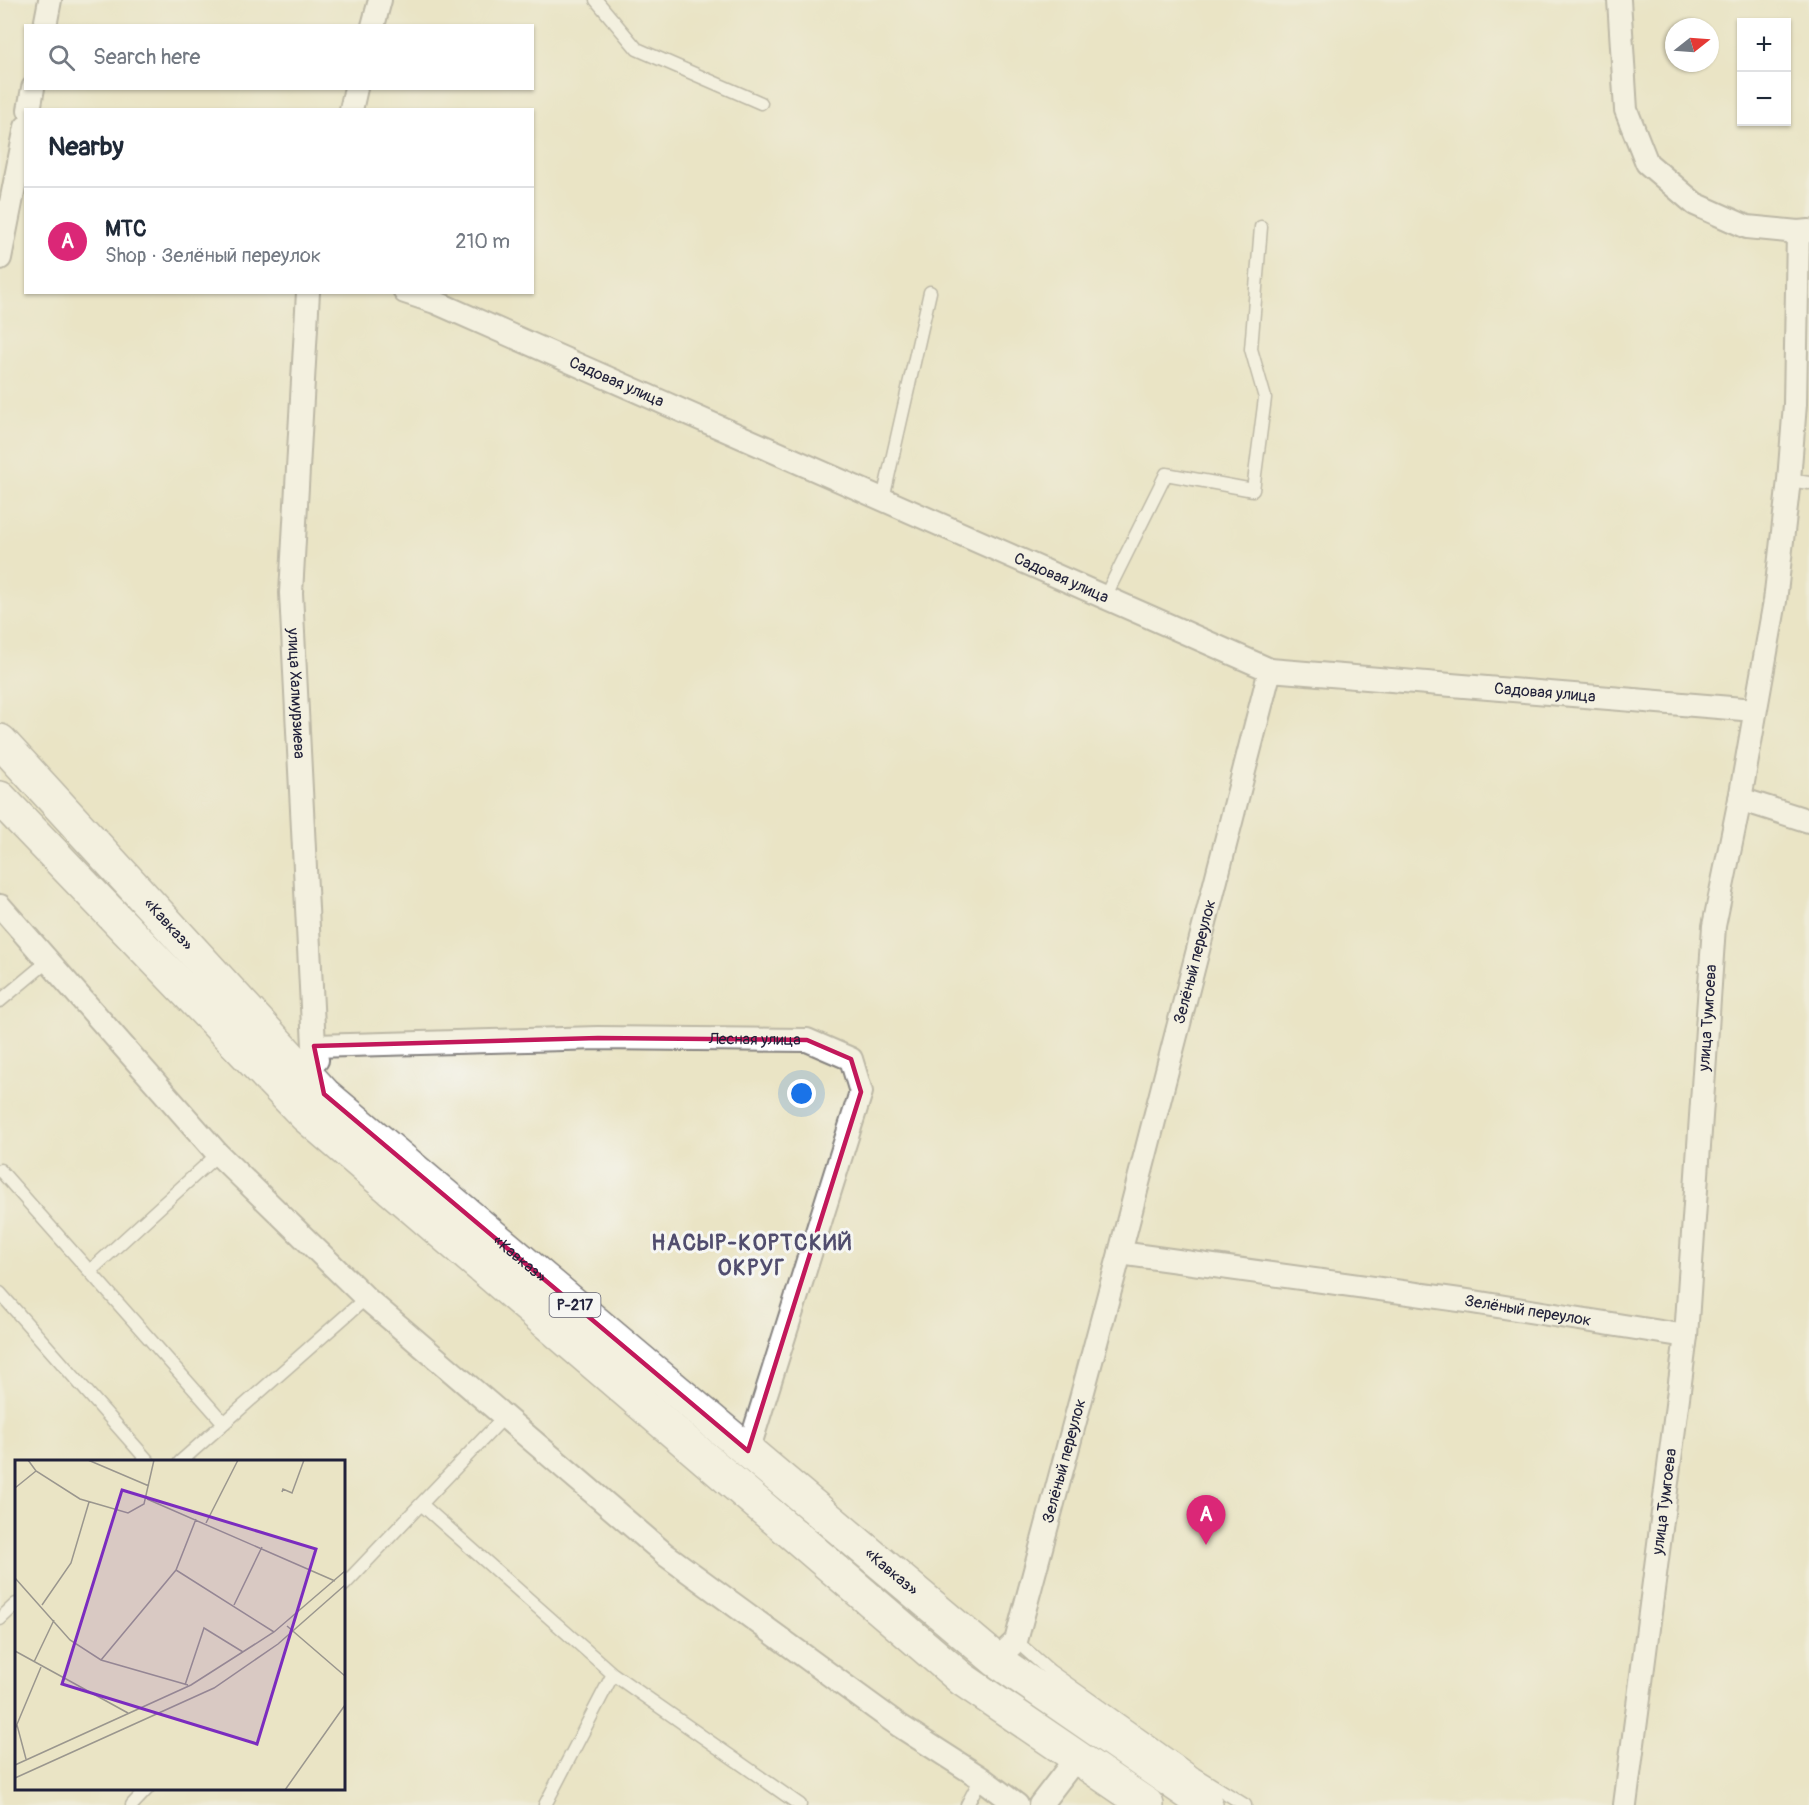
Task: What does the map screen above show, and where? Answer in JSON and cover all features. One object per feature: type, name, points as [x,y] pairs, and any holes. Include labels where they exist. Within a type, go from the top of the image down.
[{"type":"highway","name":"«Кавказ»","points":[[0,741],[324,1094],[748,1451],[1206,1805]]},
{"type":"highway","name":"«Кавказ»","points":[[0,798],[306,1116],[962,1679],[1147,1805]]},
{"type":"street","points":[[45,24],[50,0]]},
{"type":"street","points":[[374,24],[380,0]]},
{"type":"street","points":[[1619,0],[1626,110],[1647,163],[1695,204],[1747,227],[1804,231]]},
{"type":"street","points":[[29,108],[33,90]]},
{"type":"street","points":[[351,108],[356,90]]},
{"type":"street","points":[[0,258],[24,137]]},
{"type":"street","name":"улица Тумгоева","points":[[1625,1805],[1686,1336],[1714,926],[1799,481],[1795,404],[1804,231]]},
{"type":"street","name":"улица Халмурзиева","points":[[308,294],[291,593],[314,1046],[324,1094]]},
{"type":"street","name":"Садовая улица","points":[[411,294],[435,302],[1270,670],[1755,710]]},
{"type":"street","name":"Зелёный переулок","points":[[1006,1650],[1120,1253],[1270,670]]},
{"type":"street","points":[[1740,799],[1809,821]]},
{"type":"street","points":[[0,906],[218,1154],[366,1298],[666,1555],[900,1726],[981,1778],[1017,1805]]},
{"type":"street","name":"Лесная улица","points":[[314,1046],[598,1038],[807,1040],[851,1059],[861,1092],[748,1451]]},
{"type":"street","name":"Зелёный переулок","points":[[1120,1253],[1467,1301],[1686,1336]]},
{"type":"street","points":[[1040,1805],[1077,1757]]},
{"type":"lane","points":[[596,0],[637,49],[761,103]]},
{"type":"lane","points":[[1105,597],[1166,474],[1253,490],[1265,398],[1251,349],[1261,227]]},
{"type":"lane","points":[[883,499],[930,292]]},
{"type":"lane","points":[[0,1000],[48,961]]},
{"type":"lane","points":[[90,1272],[218,1154]]},
{"type":"lane","points":[[0,1170],[224,1423]]},
{"type":"lane","points":[[0,1293],[148,1460]]},
{"type":"lane","points":[[181,1460],[366,1298]]},
{"type":"lane","points":[[345,1584],[505,1416]]},
{"type":"lane","points":[[421,1504],[613,1674],[800,1805]]},
{"type":"lane","points":[[0,1619],[15,1605]]},
{"type":"lane","points":[[1006,1650],[1050,1671],[1195,1774],[1245,1805]]},
{"type":"lane","points":[[545,1805],[613,1674]]},
{"type":"lane","points":[[967,1805],[981,1778]]},
{"type":"lane","points":[[132,1805],[146,1790]]},
{"type":"highlighted area","points":[[598,1038],[807,1040],[851,1059],[861,1092],[748,1451],[324,1094],[314,1046]]},
{"type":"place","name":"МТС","points":[[1206,1545]]},
{"type":"district","name":"НАСЫР-КОРТСКИЙ ОКРУГ","points":[[752,1256]]}]
